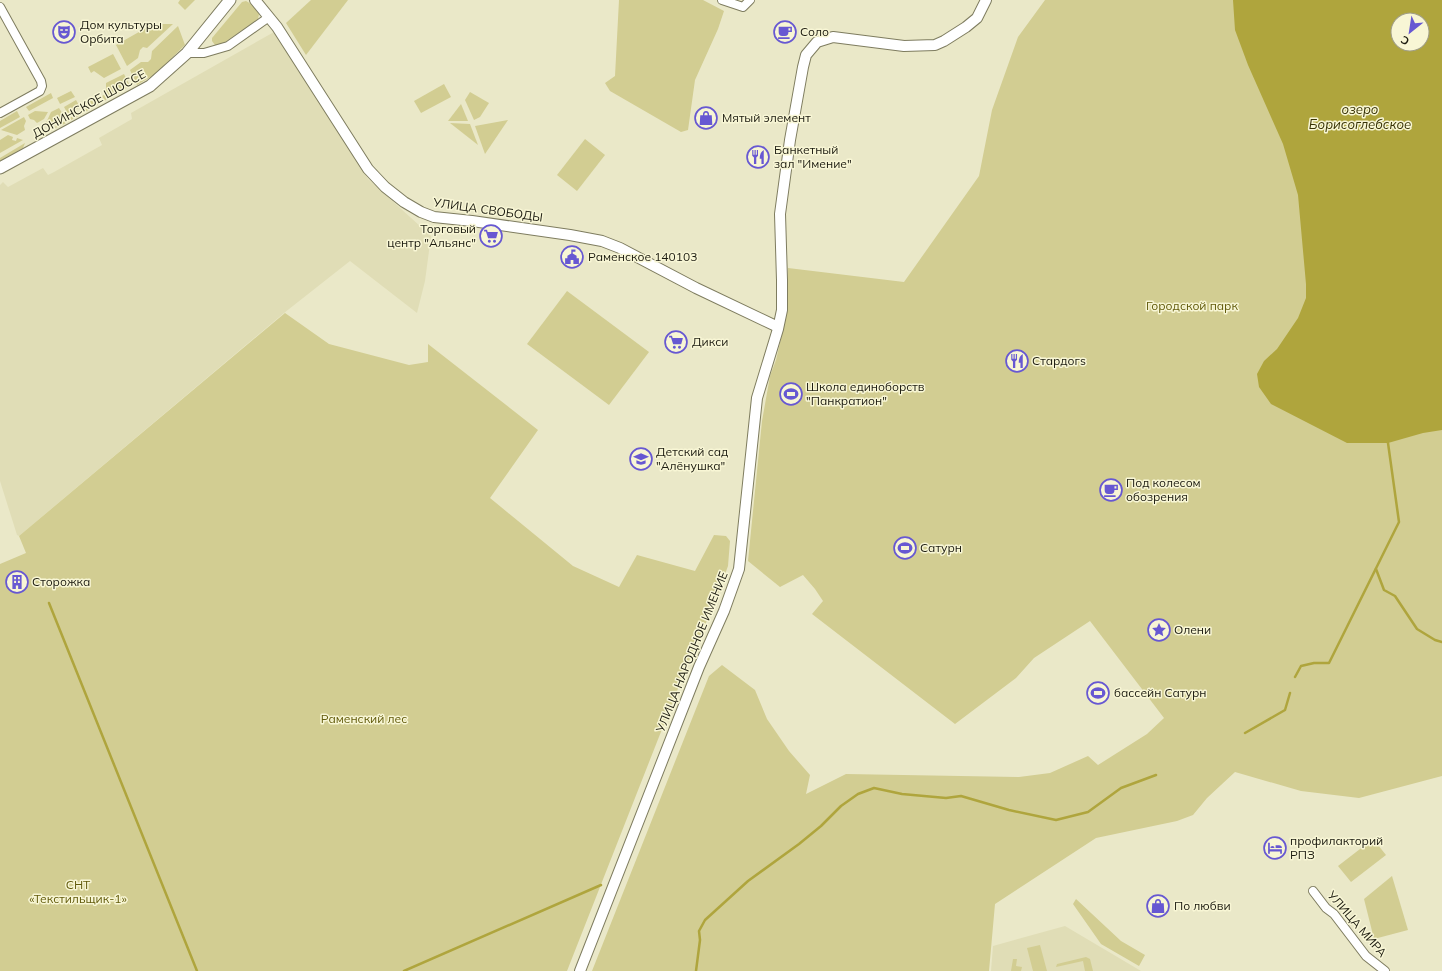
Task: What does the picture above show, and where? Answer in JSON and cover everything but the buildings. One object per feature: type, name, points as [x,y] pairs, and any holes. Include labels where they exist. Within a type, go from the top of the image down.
[{"type":"main road","name":"ДОНИНСКОЕ ШОССЕ","points":[[0,168],[150,86],[188,53],[230,0]]},
{"type":"street","name":"УЛИЦА СВОБОДЫ","points":[[255,0],[277,27],[368,169],[385,187],[404,202],[434,217],[468,220],[602,241],[620,248],[703,291],[778,327]]},
{"type":"street","points":[[722,0],[743,7],[750,0]]},
{"type":"street","name":"УЛИЦА НАРОДНОЕ ИМЕНИЕ","points":[[580,971],[699,667],[724,611],[739,569],[757,398],[782,310],[780,214],[787,155],[806,55],[816,42],[833,37],[904,46],[936,45],[953,36],[977,18],[986,0]]},
{"type":"street","points":[[0,7],[41,81],[42,86],[40,91],[0,113]]},
{"type":"street","points":[[188,53],[204,52],[228,46],[268,17]]},
{"type":"street","name":"УЛИЦА МИРА","points":[[1313,890],[1326,908],[1334,914],[1366,956],[1385,971]]},
{"type":"shaded area","points":[[274,32],[368,179],[431,236],[425,281],[417,313],[350,261],[284,313],[19,536],[17,535],[0,481],[0,185],[3,182],[8,187],[43,168],[48,175],[54,172],[102,145],[99,138],[132,119],[131,113]]},
{"type":"shaded area","points":[[1065,926],[1141,971],[991,971],[993,946]]},
{"type":"green space","points":[[180,0],[195,0],[185,10],[178,3]]},
{"type":"green space","points":[[311,0],[348,0],[306,55],[286,23]]},
{"type":"green space","points":[[619,0],[703,0],[724,11],[718,29],[695,80],[688,130],[681,132],[610,91],[605,83],[615,76]]},
{"type":"green space","name":"Городской парк","points":[[1045,0],[1442,0],[1442,776],[1359,798],[1301,791],[1235,772],[1207,798],[1193,815],[1177,821],[1096,838],[995,904],[989,971],[592,971],[709,676],[722,665],[755,690],[767,719],[789,751],[810,775],[806,794],[846,774],[1019,777],[1050,773],[1088,756],[1098,765],[1147,734],[1164,718],[1090,621],[1034,658],[1016,678],[955,724],[812,614],[823,601],[803,575],[780,587],[748,561],[762,421],[770,376],[776,360],[788,308],[788,268],[904,282],[979,176],[992,110],[1018,37]]},
{"type":"green space","points":[[246,1],[253,6],[259,14],[258,19],[221,45],[215,45],[212,38],[242,2]]},
{"type":"green space","points":[[153,24],[173,24],[147,48],[143,47],[140,50],[138,58],[127,66],[116,45]]},
{"type":"green space","points":[[178,26],[185,45],[154,75],[137,85],[130,70],[141,62],[148,62],[151,59],[152,51]]},
{"type":"green space","points":[[113,54],[121,69],[104,78],[94,71],[91,73],[88,67]]},
{"type":"green space","points":[[124,74],[130,86],[59,127],[53,128],[87,108],[83,101],[92,101],[106,94],[106,83]]},
{"type":"green space","points":[[444,84],[451,97],[421,113],[414,101]]},
{"type":"green space","points":[[71,91],[75,97],[60,104],[57,98]]},
{"type":"green space","points":[[470,92],[489,103],[480,117],[474,120],[465,100]]},
{"type":"green space","points":[[51,93],[53,98],[29,111],[26,107]]},
{"type":"green space","points":[[76,100],[80,107],[68,114],[64,107]]},
{"type":"green space","points":[[461,104],[468,121],[448,121]]},
{"type":"green space","points":[[59,108],[64,116],[49,125],[46,123],[51,112]]},
{"type":"green space","points":[[17,111],[20,117],[0,128],[0,121]]},
{"type":"green space","points":[[35,111],[48,112],[44,119],[37,123],[30,119],[28,115]]},
{"type":"green space","points":[[24,117],[26,121],[24,126],[25,130],[17,135],[1,130]]},
{"type":"green space","points":[[508,120],[485,154],[475,126]]},
{"type":"green space","points":[[450,123],[470,124],[478,145]]},
{"type":"green space","points":[[8,135],[13,137],[12,140],[16,141],[17,138],[23,140],[0,153],[0,140]]},
{"type":"green space","points":[[585,139],[605,155],[577,191],[557,175]]},
{"type":"green space","points":[[25,143],[23,148],[0,161],[0,158]]},
{"type":"green space","points":[[567,291],[649,352],[609,405],[527,344]]},
{"type":"green space","name":"Раменский лес","points":[[285,313],[329,344],[409,365],[428,362],[428,344],[538,430],[490,498],[573,566],[619,587],[637,555],[695,571],[714,535],[726,536],[730,541],[728,566],[713,607],[688,663],[567,971],[0,971],[0,564],[26,553],[19,536]]},
{"type":"green space","points":[[1373,839],[1386,855],[1351,882],[1338,866]]},
{"type":"green space","points":[[1392,876],[1408,930],[1374,939],[1364,899]]},
{"type":"green space","points":[[1076,899],[1121,941],[1145,955],[1139,966],[1101,944],[1073,904]]},
{"type":"green space","points":[[1040,945],[1047,971],[1033,971],[1027,948]]},
{"type":"green space","points":[[1086,957],[1090,959],[1093,971],[1085,971],[1083,961],[1056,967],[1057,964]]},
{"type":"green space","points":[[1013,959],[1017,959],[1016,966],[1022,967],[1021,971],[1011,971]]},
{"type":"water","name":"озеро Борисоглебское","points":[[1233,0],[1442,0],[1442,430],[1423,433],[1388,443],[1347,443],[1271,404],[1259,387],[1257,374],[1264,361],[1277,349],[1298,318],[1306,298],[1306,284],[1298,195],[1283,144],[1248,65],[1235,30]]},
{"type":"waterway","points":[[1295,677],[1301,666],[1314,663],[1329,663],[1399,522],[1388,443]]},
{"type":"waterway","points":[[1376,569],[1384,590],[1395,596],[1417,629],[1435,640],[1442,642]]},
{"type":"waterway","points":[[49,603],[197,971]]},
{"type":"waterway","points":[[1245,733],[1285,710],[1290,693]]},
{"type":"waterway","points":[[696,971],[700,940],[699,931],[705,920],[748,881],[799,844],[821,826],[841,806],[858,794],[874,788],[902,794],[946,798],[961,796],[1009,810],[1056,820],[1088,812],[1121,788],[1156,775]]},
{"type":"waterway","points":[[404,971],[601,885]]},
{"type":"place","name":"Дом культуры Орбита","points":[[64,32]]},
{"type":"place","name":"Соло","points":[[785,32]]},
{"type":"place","name":"Мятый элемент","points":[[706,118]]},
{"type":"place","name":"Банкетный зал \"Имение\"","points":[[758,157]]},
{"type":"place","name":"Торговый центр \"Альянс\"","points":[[491,236]]},
{"type":"place","name":"Раменское 140103","points":[[572,257]]},
{"type":"place","name":"Дикси","points":[[676,342]]},
{"type":"place","name":"Стардогs","points":[[1017,361]]},
{"type":"place","name":"Школа единоборств \"Панкратион\"","points":[[791,394]]},
{"type":"place","name":"Детский сад \"Алёнушка\"","points":[[641,459]]},
{"type":"place","name":"Под колесом обозрения","points":[[1111,490]]},
{"type":"place","name":"Сатурн","points":[[905,548]]},
{"type":"place","name":"Сторожка","points":[[17,582]]},
{"type":"place","name":"Олени","points":[[1159,630]]},
{"type":"place","name":"бассейн Сатурн","points":[[1098,693]]},
{"type":"place","name":"профилакторий РПЗ","points":[[1275,848]]},
{"type":"place","name":"По любви","points":[[1158,906]]},
{"type":"park label","name":"СНТ «Текстильщик-1»","points":[[78,892]]}]
